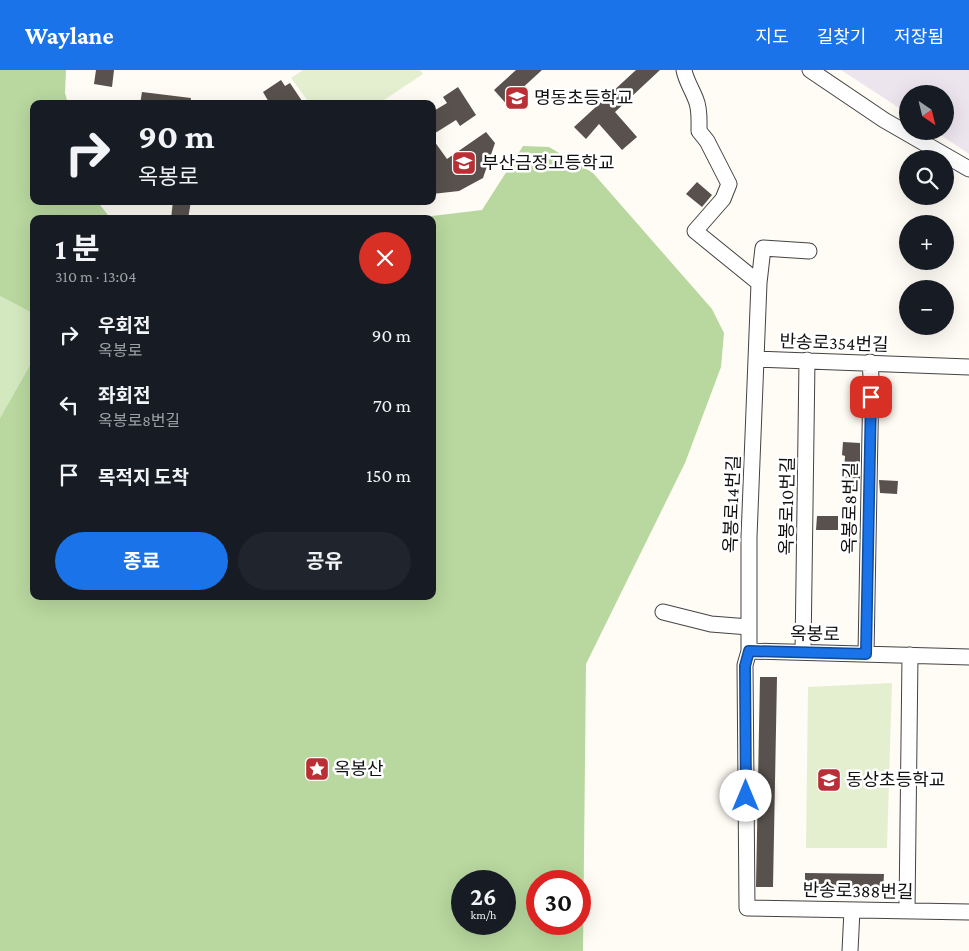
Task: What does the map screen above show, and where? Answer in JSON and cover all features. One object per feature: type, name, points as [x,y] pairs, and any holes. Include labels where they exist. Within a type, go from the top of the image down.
[{"type":"street","points":[[684,70],[686,80],[696,101],[699,131],[707,140],[729,184],[723,199],[695,231],[759,283]]},
{"type":"street","points":[[810,70],[884,120],[969,169]]},
{"type":"street","name":"옥봉로14번길","points":[[747,908],[745,666],[749,651],[749,537],[759,283],[763,248],[809,251]]},
{"type":"street","name":"반송로354번길","points":[[757,359],[969,367]]},
{"type":"street","name":"옥봉로10번길","points":[[803,652],[807,360]]},
{"type":"street","name":"옥봉로8번길","points":[[866,654],[870,362]]},
{"type":"street","points":[[663,612],[711,624],[749,627]]},
{"type":"street","name":"옥봉로","points":[[749,651],[969,657]]},
{"type":"street","points":[[907,911],[910,655]]},
{"type":"street","name":"반송로388번길","points":[[747,908],[969,912]]},
{"type":"street","points":[[850,951],[852,910]]},
{"type":"shaded area","points":[[841,70],[969,70],[969,154],[948,140],[954,140],[954,85],[899,85],[899,108]]},
{"type":"green space","points":[[0,70],[66,70],[65,93],[67,100],[30,100],[30,205],[100,205],[108,215],[30,215],[30,312],[0,296]]},
{"type":"green space","points":[[303,70],[420,70],[423,74],[384,100],[307,100],[291,78]]},
{"type":"green space","points":[[523,146],[549,147],[593,173],[712,309],[724,333],[721,367],[685,463],[586,664],[584,870],[526,870],[526,935],[583,935],[583,951],[0,951],[0,418],[30,365],[30,600],[436,600],[436,216],[482,210]]},
{"type":"green space","points":[[0,296],[30,312],[30,365],[0,418]]},
{"type":"green space","points":[[892,683],[887,848],[806,848],[808,687]]},
{"type":"building","points":[[96,70],[114,70],[112,87],[94,84]]},
{"type":"building","points":[[516,70],[542,70],[518,92],[523,98],[511,109],[494,90]]},
{"type":"building","points":[[636,70],[660,70],[615,112],[637,137],[622,150],[599,124],[586,139],[574,127]]},
{"type":"building","points":[[281,80],[285,86],[290,83],[301,100],[268,100],[263,92]]},
{"type":"building","points":[[458,87],[476,115],[460,126],[456,120],[436,132],[436,110],[447,103],[443,97]]},
{"type":"building","points":[[142,92],[191,98],[191,100],[141,100]]},
{"type":"building","points":[[486,132],[495,143],[483,178],[459,191],[436,194],[436,144],[447,159]]},
{"type":"building","points":[[697,182],[712,195],[702,207],[686,194]]},
{"type":"building","points":[[173,205],[190,205],[189,215],[171,215]]},
{"type":"building","points":[[843,442],[860,443],[860,488],[843,487],[845,456],[842,455]]},
{"type":"building","points":[[879,480],[898,481],[897,494],[880,493]]},
{"type":"building","points":[[817,516],[838,516],[838,530],[816,530]]},
{"type":"building","points":[[760,677],[777,677],[773,887],[756,887]]},
{"type":"building","points":[[805,873],[884,874],[883,891],[805,890]]},
{"type":"place","name":"명동초등학교","points":[[517,98]]},
{"type":"place","name":"부산금정고등학교","points":[[464,163]]},
{"type":"place","name":"옥봉산","points":[[317,769]]},
{"type":"place","name":"동상초등학교","points":[[829,780]]},
{"type":"route","points":[[746,796],[745,666],[749,651],[866,654],[871,397]]}]
